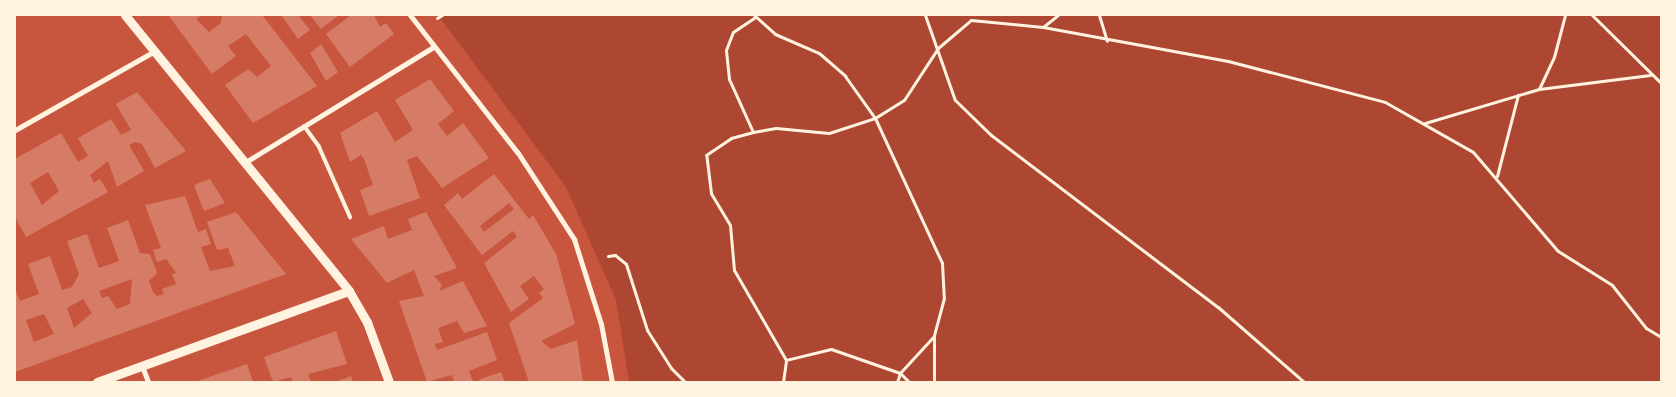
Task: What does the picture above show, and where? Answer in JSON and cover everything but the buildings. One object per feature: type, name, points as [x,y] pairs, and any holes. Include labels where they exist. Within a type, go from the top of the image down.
[{"type":"street","points":[[125,15],[242,164],[349,291],[367,322],[389,382]]},
{"type":"street","points":[[410,15],[433,47],[518,153],[574,239],[602,324],[612,382]]},
{"type":"street","points":[[242,164],[433,47]]},
{"type":"street","points":[[15,130],[154,52]]},
{"type":"street","points":[[97,382],[349,291]]},
{"type":"street","points":[[142,366],[148,382]]},
{"type":"lane","points":[[304,126],[319,147],[350,217]]},
{"type":"path","points":[[438,18],[442,15]]},
{"type":"path","points":[[924,15],[938,48],[955,100],[991,135],[1211,301],[1304,382]]},
{"type":"path","points":[[1043,27],[1058,15]]},
{"type":"path","points":[[1098,15],[1107,41]]},
{"type":"path","points":[[1539,89],[1554,57],[1565,15]]},
{"type":"path","points":[[1592,15],[1650,75],[1661,83]]},
{"type":"path","points":[[753,132],[729,79],[726,50],[733,32],[754,16],[775,34],[819,53],[845,76],[875,118],[942,263],[944,298],[934,336],[934,382]]},
{"type":"path","points":[[783,382],[786,360],[734,270],[730,225],[711,193],[706,155],[731,138],[753,132],[776,128],[829,133],[875,118],[904,100],[938,48],[972,20],[1043,27],[1329,84],[1385,102],[1473,152],[1497,177],[1558,250],[1612,285],[1646,328],[1661,337]]},
{"type":"path","points":[[1424,123],[1539,89],[1650,75]]},
{"type":"path","points":[[1497,177],[1518,96]]},
{"type":"path","points":[[608,256],[615,255],[626,264],[647,330],[671,368],[685,382]]},
{"type":"path","points":[[897,382],[900,373],[934,336]]},
{"type":"path","points":[[786,360],[831,349],[900,373],[909,382]]},
{"type":"shaded area","points":[[438,15],[1661,15],[1661,382],[629,382],[616,300],[566,187]]}]
